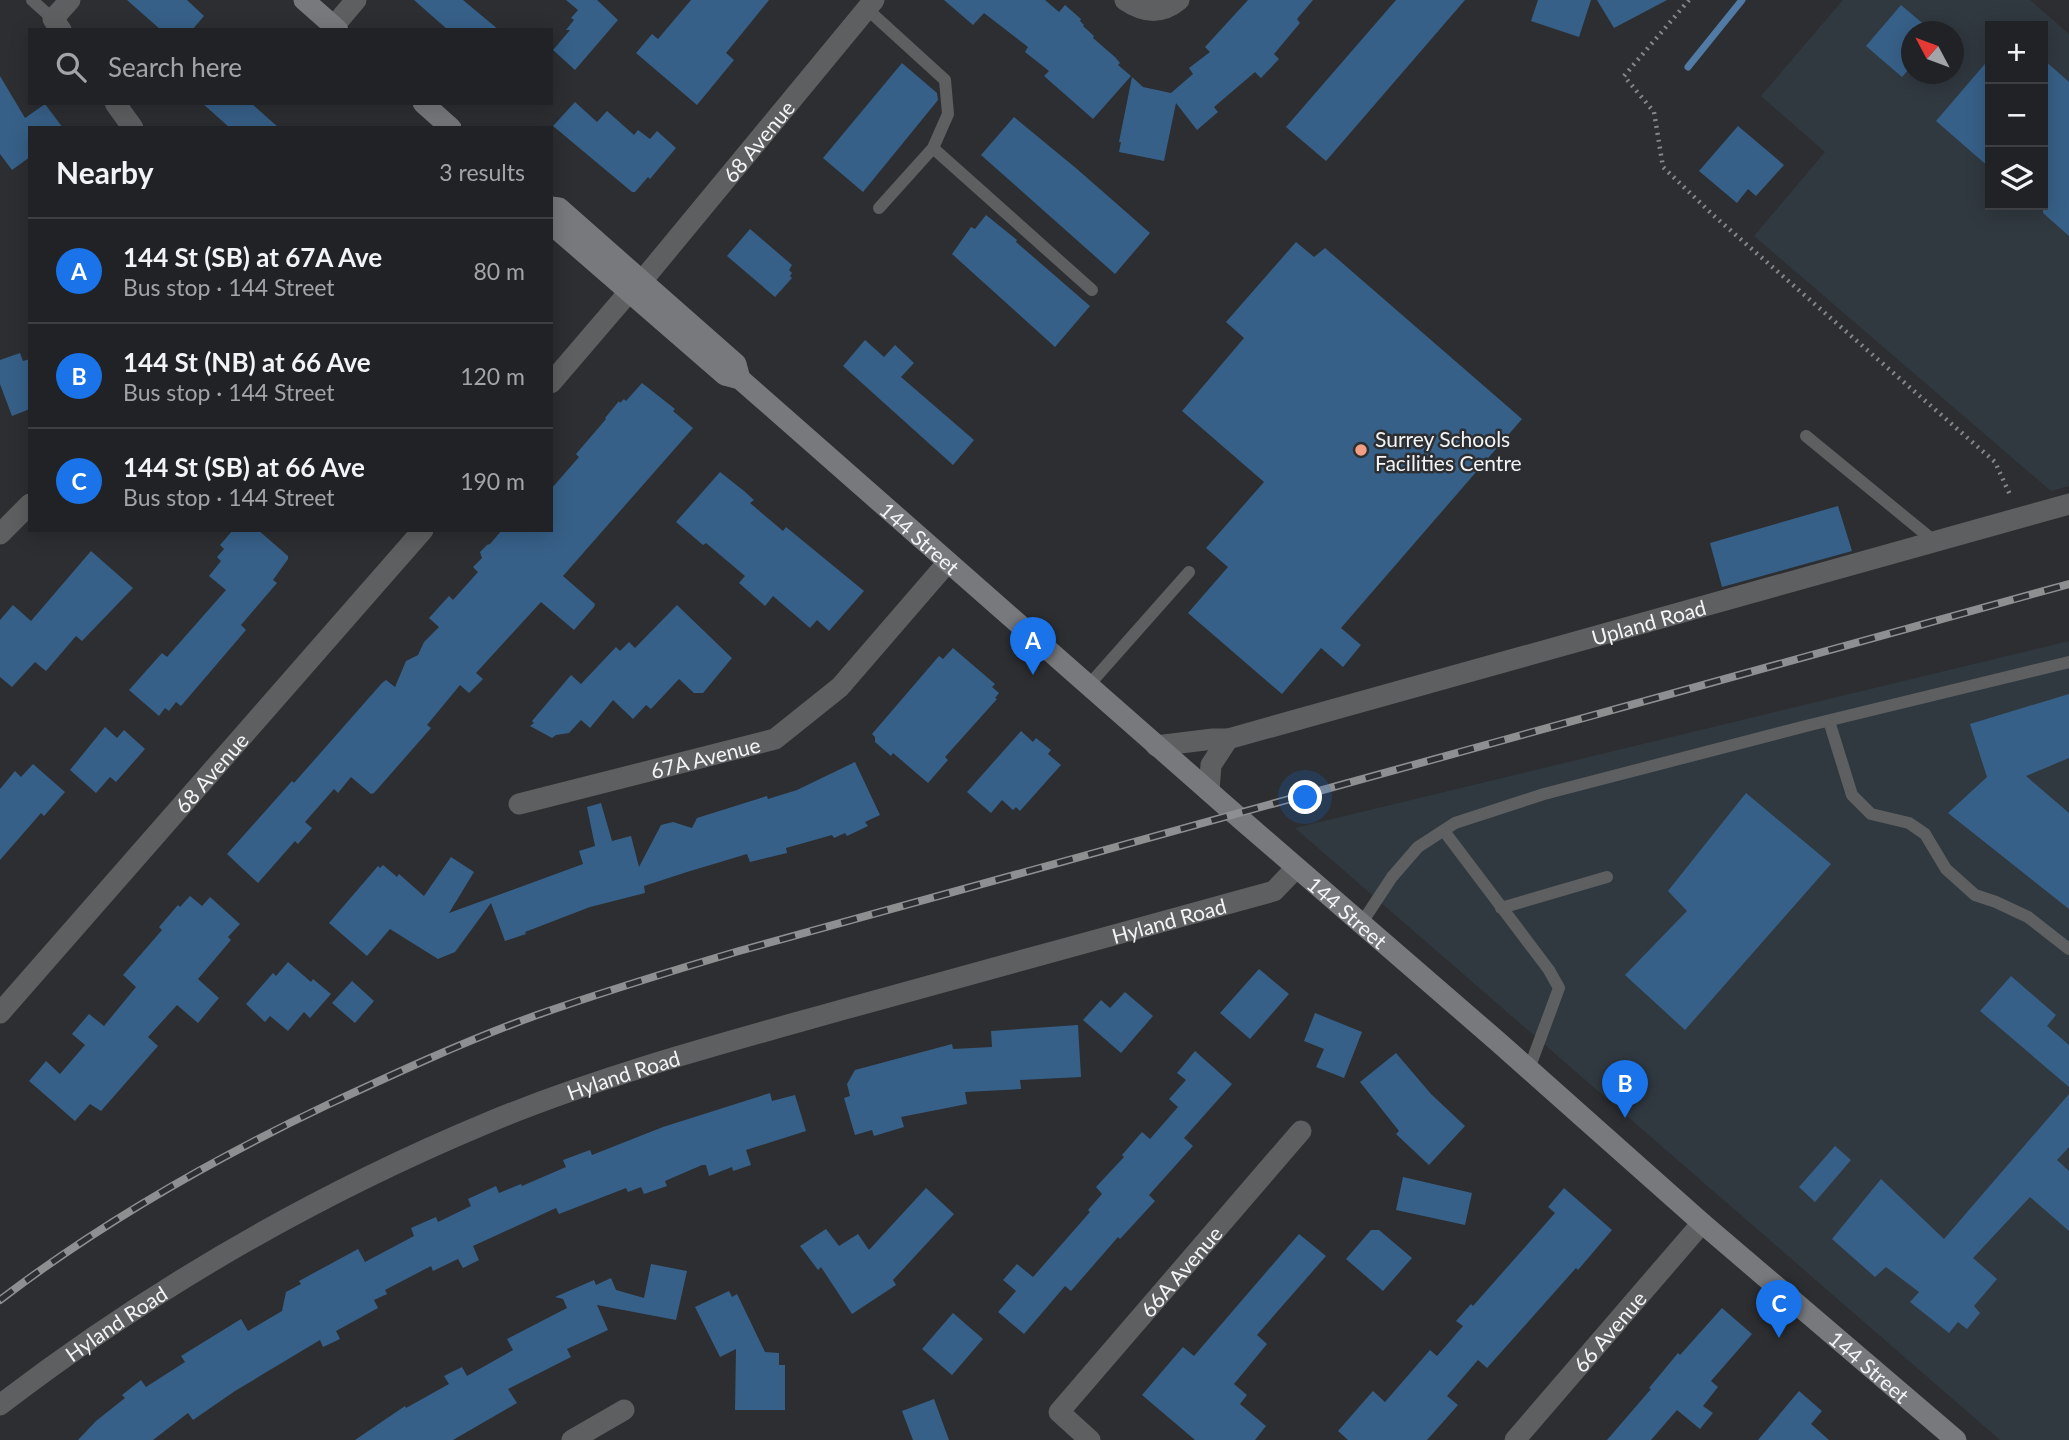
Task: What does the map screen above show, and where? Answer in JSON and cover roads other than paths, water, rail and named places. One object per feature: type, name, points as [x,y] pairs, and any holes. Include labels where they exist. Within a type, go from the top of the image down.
[{"type":"main road","points":[[304,0],[336,28]]},
{"type":"main road","points":[[425,105],[449,126]]},
{"type":"main road","name":"144 Street","points":[[553,207],[558,208],[726,375],[740,379],[1156,746],[1530,1069],[1702,1223],[1956,1440]]},
{"type":"main road","name":"144 Street","points":[[553,226],[636,287]]},
{"type":"street","points":[[57,24],[70,0]]},
{"type":"street","points":[[336,28],[356,0]]},
{"type":"street","points":[[1125,0],[1137,8],[1152,11],[1166,10],[1179,0]]},
{"type":"street","name":"68 Avenue","points":[[553,381],[636,287],[871,4]]},
{"type":"street","points":[[116,105],[132,126]]},
{"type":"street","name":"Upland Road","points":[[1156,746],[1228,739],[2069,504]]},
{"type":"street","points":[[0,534],[28,506]]},
{"type":"street","name":"68 Avenue","points":[[0,1013],[421,532]]},
{"type":"street","name":"67A Avenue","points":[[519,804],[775,738],[840,687],[948,562]]},
{"type":"street","points":[[1209,791],[1211,765],[1228,739]]},
{"type":"street","name":"Hyland Road","points":[[0,1405],[127,1313],[223,1254],[354,1183],[490,1122],[644,1066],[1274,891],[1296,868]]},
{"type":"street","name":"66A Avenue","points":[[1090,1440],[1059,1412],[1301,1131]]},
{"type":"street","name":"66 Avenue","points":[[1515,1440],[1702,1223]]},
{"type":"street","points":[[572,1440],[624,1410]]},
{"type":"lane","points":[[32,0],[57,24]]},
{"type":"lane","points":[[871,4],[944,80],[948,114],[933,148],[879,208]]},
{"type":"lane","points":[[933,148],[1092,290]]},
{"type":"lane","points":[[1806,436],[1934,541]]},
{"type":"lane","points":[[1088,686],[1189,572]]},
{"type":"lane","points":[[1361,923],[1392,877],[1418,847],[1455,823],[1544,794],[1829,720],[2069,662]]},
{"type":"lane","points":[[1829,720],[1852,795],[1871,814],[1909,823],[1917,828],[1925,834],[1946,869],[1975,895],[2028,917],[2069,949]]},
{"type":"lane","points":[[1444,831],[1549,970],[1559,988],[1530,1069]]},
{"type":"lane","points":[[1501,908],[1607,877]]},
{"type":"waterway","points":[[1688,67],[1742,0]]},
{"type":"railway","points":[[0,1300],[118,1219],[242,1147],[405,1069],[537,1015],[739,951],[2069,584]]},
{"type":"place","name":"Surrey Schools Facilities Centre","points":[[1361,450]]},
{"type":"place","name":"144 St (SB) at 67A Ave","points":[[1033,675]]},
{"type":"place","name":"144 St (NB) at 66 Ave","points":[[1625,1118]]},
{"type":"place","name":"144 St (SB) at 66 Ave","points":[[1779,1338]]}]
